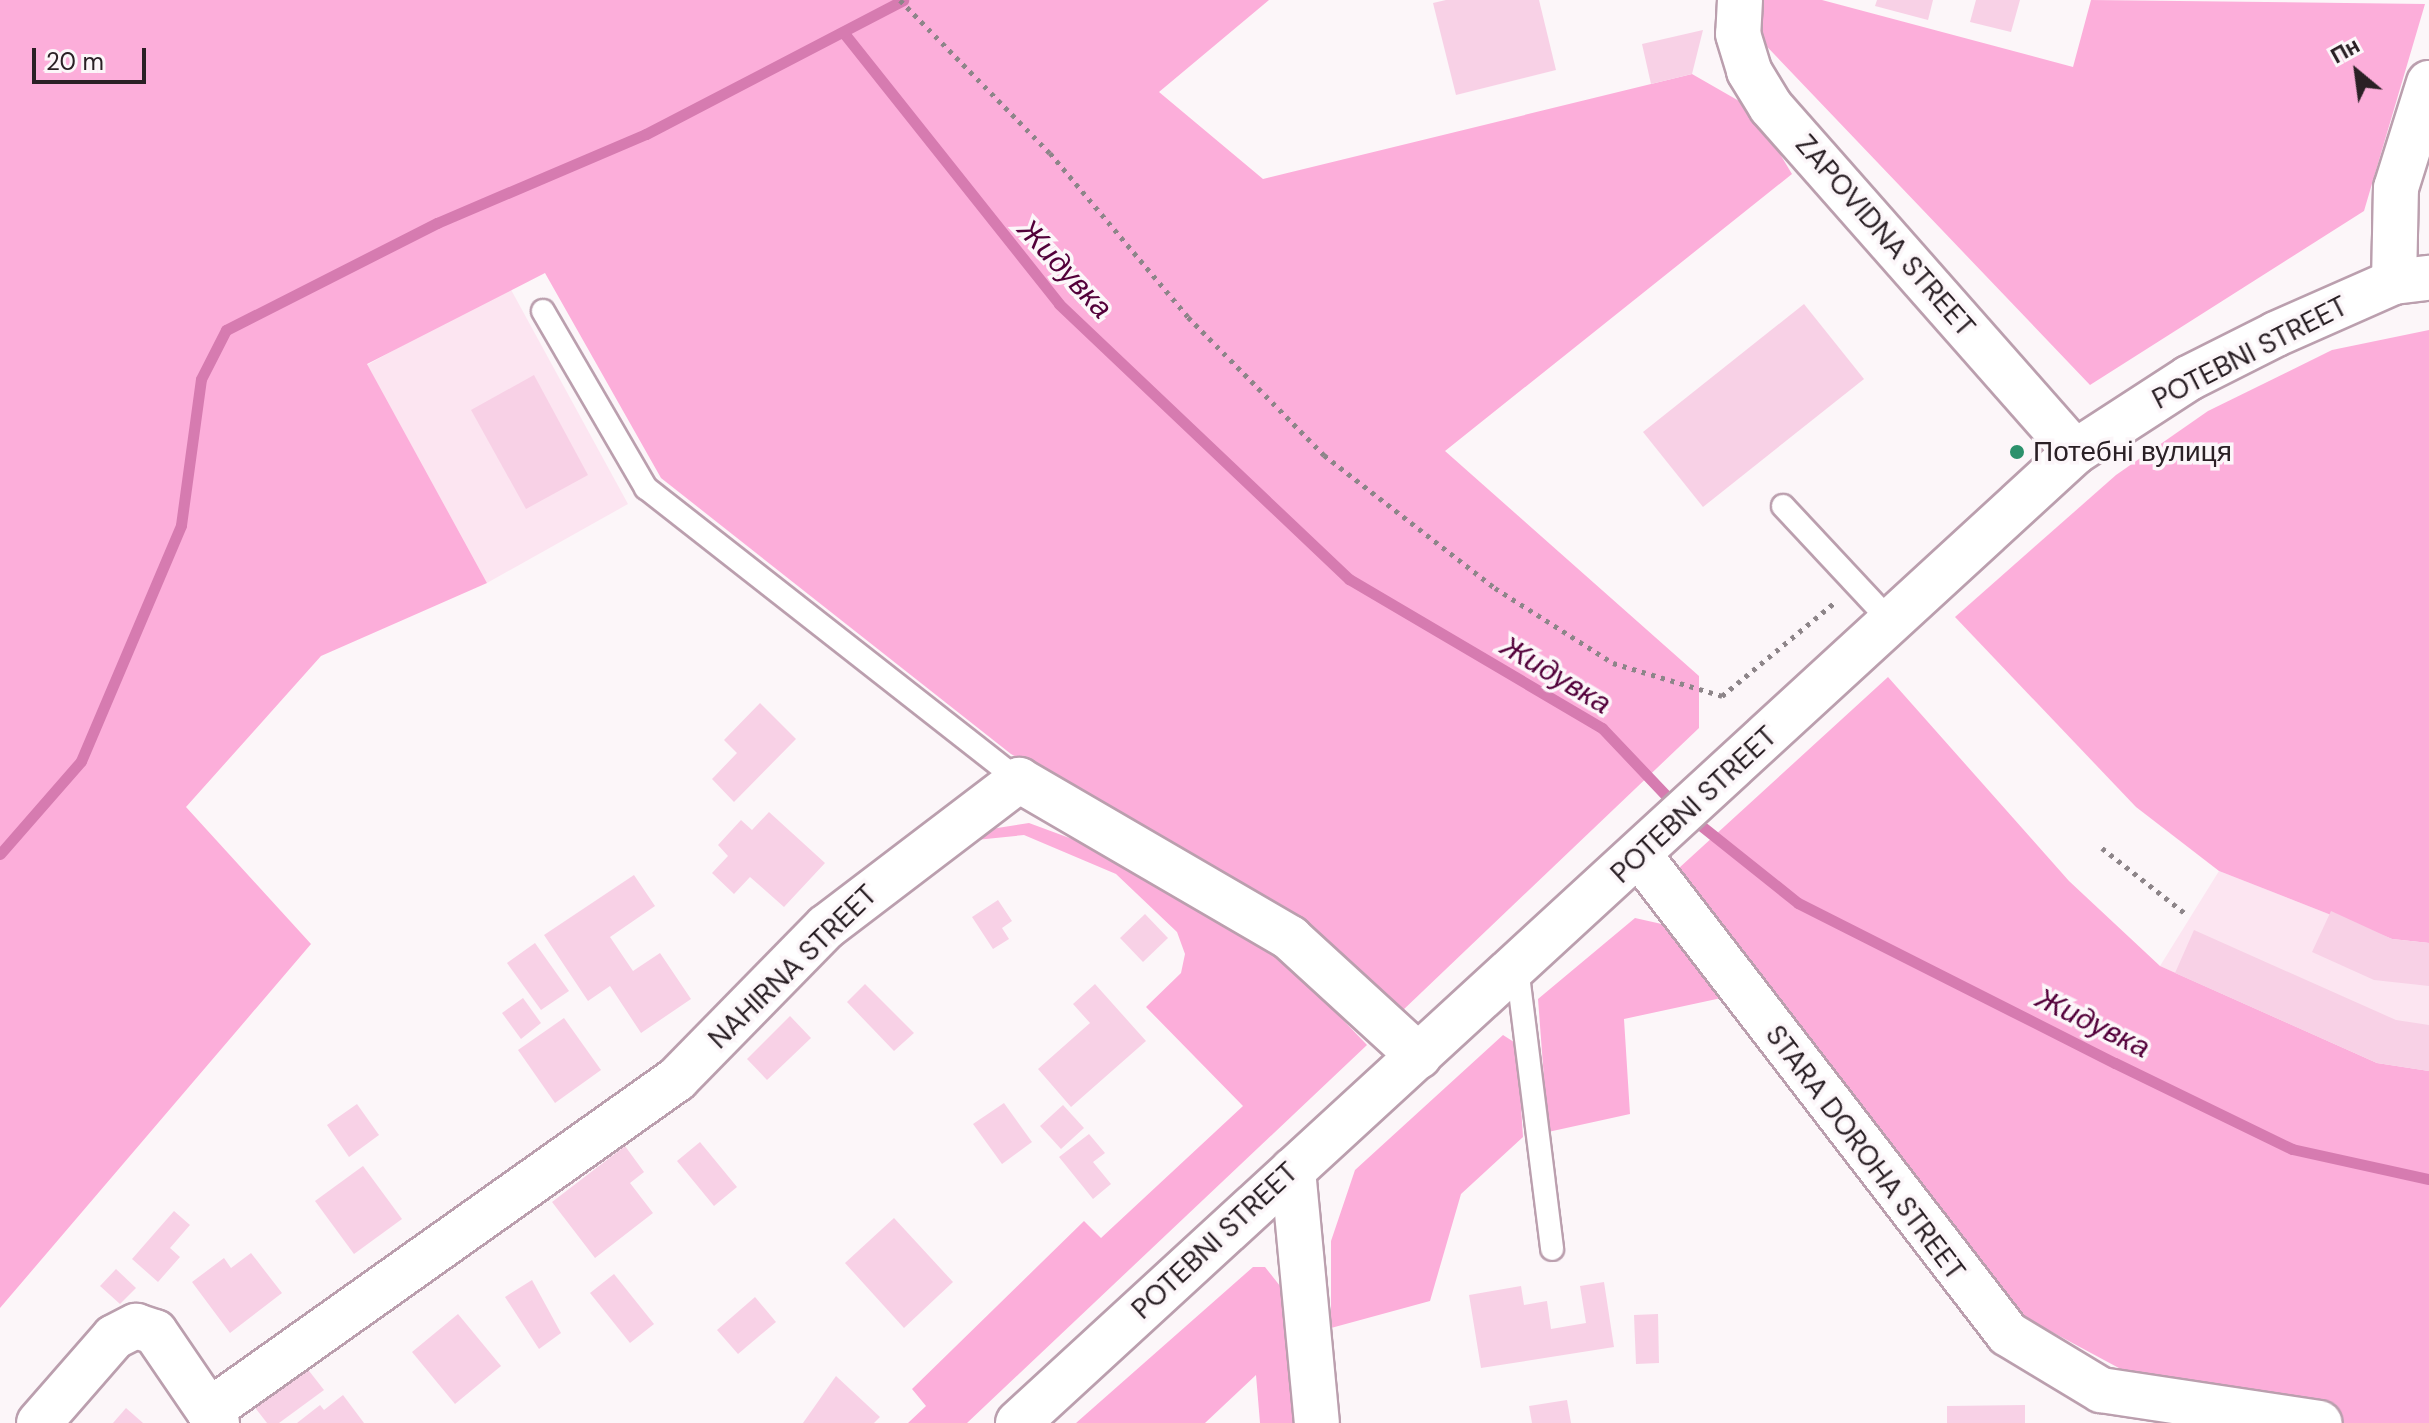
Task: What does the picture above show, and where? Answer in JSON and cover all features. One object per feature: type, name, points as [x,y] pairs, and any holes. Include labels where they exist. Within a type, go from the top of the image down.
[{"type":"street","name":"ZAPOVIDNA STREET","points":[[1740,0],[1738,34],[1771,107],[2075,452]]},
{"type":"street","points":[[2412,280],[2396,188],[2429,83]]},
{"type":"street","name":"POTEBNI STREET","points":[[1018,1423],[1651,845],[2075,452],[2189,378],[2412,280]]},
{"type":"street","points":[[1019,780],[1290,938],[1419,1056]]},
{"type":"street","name":"NAHIRNA STREET","points":[[39,1423],[114,1337],[136,1326],[155,1332],[213,1417],[677,1079],[826,927],[1019,780]]},
{"type":"street","name":"STARA DOROHA STREET","points":[[1651,845],[1953,1271],[2008,1334],[2104,1406]]},
{"type":"street","points":[[1293,1170],[1317,1423]]},
{"type":"street","points":[[2104,1406],[2320,1423]]},
{"type":"lane","points":[[543,311],[646,488],[1019,780]]},
{"type":"lane","points":[[1783,506],[1891,622]]},
{"type":"lane","points":[[1517,967],[1552,1249]]},
{"type":"path","points":[[900,0],[1050,153],[1188,317],[1324,455],[1495,588],[1613,663],[1722,696],[1856,584]]},
{"type":"path","points":[[2102,848],[2187,915]]},
{"type":"shaded area","points":[[0,0],[1269,0],[1159,92],[1263,179],[1692,74],[1753,109],[1792,174],[1445,451],[1699,676],[1699,728],[1401,1012],[1301,924],[1011,754],[661,478],[545,273],[367,364],[487,583],[321,656],[186,807],[311,944],[0,1308]]},
{"type":"shaded area","points":[[1760,0],[1822,0],[2073,67],[2091,0],[2425,4],[2364,211],[2090,385],[1752,31]]},
{"type":"shaded area","points":[[509,286],[628,504],[487,583],[367,365]]},
{"type":"shaded area","points":[[2429,330],[2429,943],[2392,939],[2219,871],[2136,807],[1955,617],[2116,475],[2208,411],[2332,350]]},
{"type":"shaded area","points":[[1888,677],[2069,881],[2160,966],[2377,1063],[2429,1071],[2429,1423],[2343,1423],[2331,1408],[2130,1374],[2013,1311],[1679,868]]},
{"type":"shaded area","points":[[1029,823],[1102,850],[1280,954],[1367,1045],[967,1423],[908,1423],[926,1406],[912,1389],[1084,1221],[1101,1238],[1243,1106],[1146,1007],[1181,973],[1185,954],[1177,932],[1116,874],[1024,835],[976,840],[972,832]]},
{"type":"shaded area","points":[[2219,871],[2392,939],[2429,943],[2429,1071],[2377,1063],[2160,966]]},
{"type":"shaded area","points":[[1635,918],[1675,927],[1726,997],[1624,1019],[1630,1114],[1548,1132],[1538,999]]},
{"type":"shaded area","points":[[1503,1035],[1517,1044],[1523,1137],[1461,1194],[1430,1301],[1331,1328],[1331,1241],[1355,1170]]},
{"type":"shaded area","points":[[1253,1267],[1265,1267],[1295,1305],[1302,1423],[1260,1423],[1256,1375],[1205,1423],[1076,1423]]},
{"type":"building","points":[[1446,0],[1539,0],[1556,70],[1456,95],[1433,3]]},
{"type":"building","points":[[1877,0],[1933,0],[1928,20],[1875,6]]},
{"type":"building","points":[[1976,0],[2020,0],[2011,32],[1970,22]]},
{"type":"building","points":[[1703,30],[1692,74],[1651,84],[1642,44]]},
{"type":"building","points":[[1804,304],[1864,379],[1703,507],[1643,432]]},
{"type":"building","points":[[534,375],[588,475],[526,509],[471,410]]},
{"type":"building","points":[[760,703],[796,739],[734,802],[712,779],[737,753],[724,740]]},
{"type":"building","points":[[769,812],[825,863],[784,907],[750,877],[734,894],[712,873],[728,856],[718,845],[741,820],[752,830]]},
{"type":"building","points":[[634,875],[655,906],[610,937],[633,971],[660,953],[691,999],[641,1033],[610,986],[588,1001],[544,935]]},
{"type":"building","points":[[998,900],[1012,921],[1002,928],[1009,939],[993,949],[972,917]]},
{"type":"building","points":[[2331,911],[2392,939],[2429,943],[2429,986],[2374,980],[2312,952]]},
{"type":"building","points":[[1145,914],[1168,938],[1143,962],[1120,938]]},
{"type":"building","points":[[2194,930],[2396,1020],[2429,1025],[2429,1071],[2377,1063],[2175,973]]},
{"type":"building","points":[[535,943],[569,991],[541,1010],[507,963]]},
{"type":"building","points":[[865,984],[914,1033],[894,1051],[847,1002]]},
{"type":"building","points":[[1095,984],[1146,1041],[1071,1107],[1038,1069],[1090,1023],[1073,1004]]},
{"type":"building","points":[[523,998],[541,1023],[521,1039],[502,1013]]},
{"type":"building","points":[[790,1016],[811,1038],[767,1080],[747,1059]]},
{"type":"building","points":[[564,1018],[601,1070],[555,1103],[518,1050]]},
{"type":"building","points":[[1004,1103],[1032,1142],[1002,1164],[973,1124]]},
{"type":"building","points":[[357,1104],[379,1135],[349,1157],[327,1125]]},
{"type":"building","points":[[1063,1105],[1084,1128],[1061,1149],[1040,1126]]},
{"type":"building","points":[[1089,1134],[1105,1153],[1093,1162],[1111,1184],[1093,1199],[1059,1157]]},
{"type":"building","points":[[700,1142],[737,1187],[714,1206],[677,1161]]},
{"type":"building","points":[[625,1146],[644,1172],[630,1183],[653,1213],[595,1258],[552,1202]]},
{"type":"building","points":[[363,1166],[402,1219],[354,1254],[315,1201]]},
{"type":"building","points":[[174,1211],[190,1225],[170,1248],[180,1257],[158,1282],[132,1259]]},
{"type":"building","points":[[894,1218],[953,1282],[904,1328],[845,1263]]},
{"type":"building","points":[[251,1253],[282,1293],[230,1333],[192,1282],[224,1258],[231,1268]]},
{"type":"building","points":[[116,1269],[136,1288],[120,1304],[100,1286]]},
{"type":"building","points":[[614,1274],[654,1324],[630,1343],[590,1293]]},
{"type":"building","points":[[532,1280],[561,1333],[539,1349],[505,1297]]},
{"type":"building","points":[[1604,1282],[1614,1347],[1481,1368],[1469,1295],[1521,1286],[1524,1305],[1547,1301],[1551,1329],[1586,1323],[1580,1286]]},
{"type":"building","points":[[755,1297],[776,1322],[738,1354],[717,1330]]},
{"type":"building","points":[[458,1314],[501,1366],[455,1404],[412,1352]]},
{"type":"building","points":[[1658,1314],[1659,1363],[1636,1364],[1634,1315]]},
{"type":"building","points":[[306,1367],[324,1390],[279,1423],[267,1423],[253,1405]]},
{"type":"building","points":[[836,1376],[880,1417],[874,1423],[803,1423]]},
{"type":"building","points":[[343,1395],[364,1423],[297,1423],[320,1405],[324,1410]]},
{"type":"building","points":[[1567,1400],[1571,1423],[1532,1423],[1529,1406]]},
{"type":"building","points":[[2025,1405],[2025,1423],[1947,1423],[1947,1406]]},
{"type":"building","points":[[126,1408],[143,1423],[113,1423]]},
{"type":"waterway","points":[[0,854],[81,761],[181,525],[201,379],[226,330],[437,223],[646,134],[903,0]]},
{"type":"waterway","name":"Жидувка","points":[[843,32],[1059,304],[1349,579],[1602,728],[1676,806]]},
{"type":"waterway","name":"Жидувка","points":[[1689,816],[1798,903],[2115,1063],[2292,1149],[2429,1179]]},
{"type":"place","name":"Потебні вулиця","points":[[2017,452]]}]
